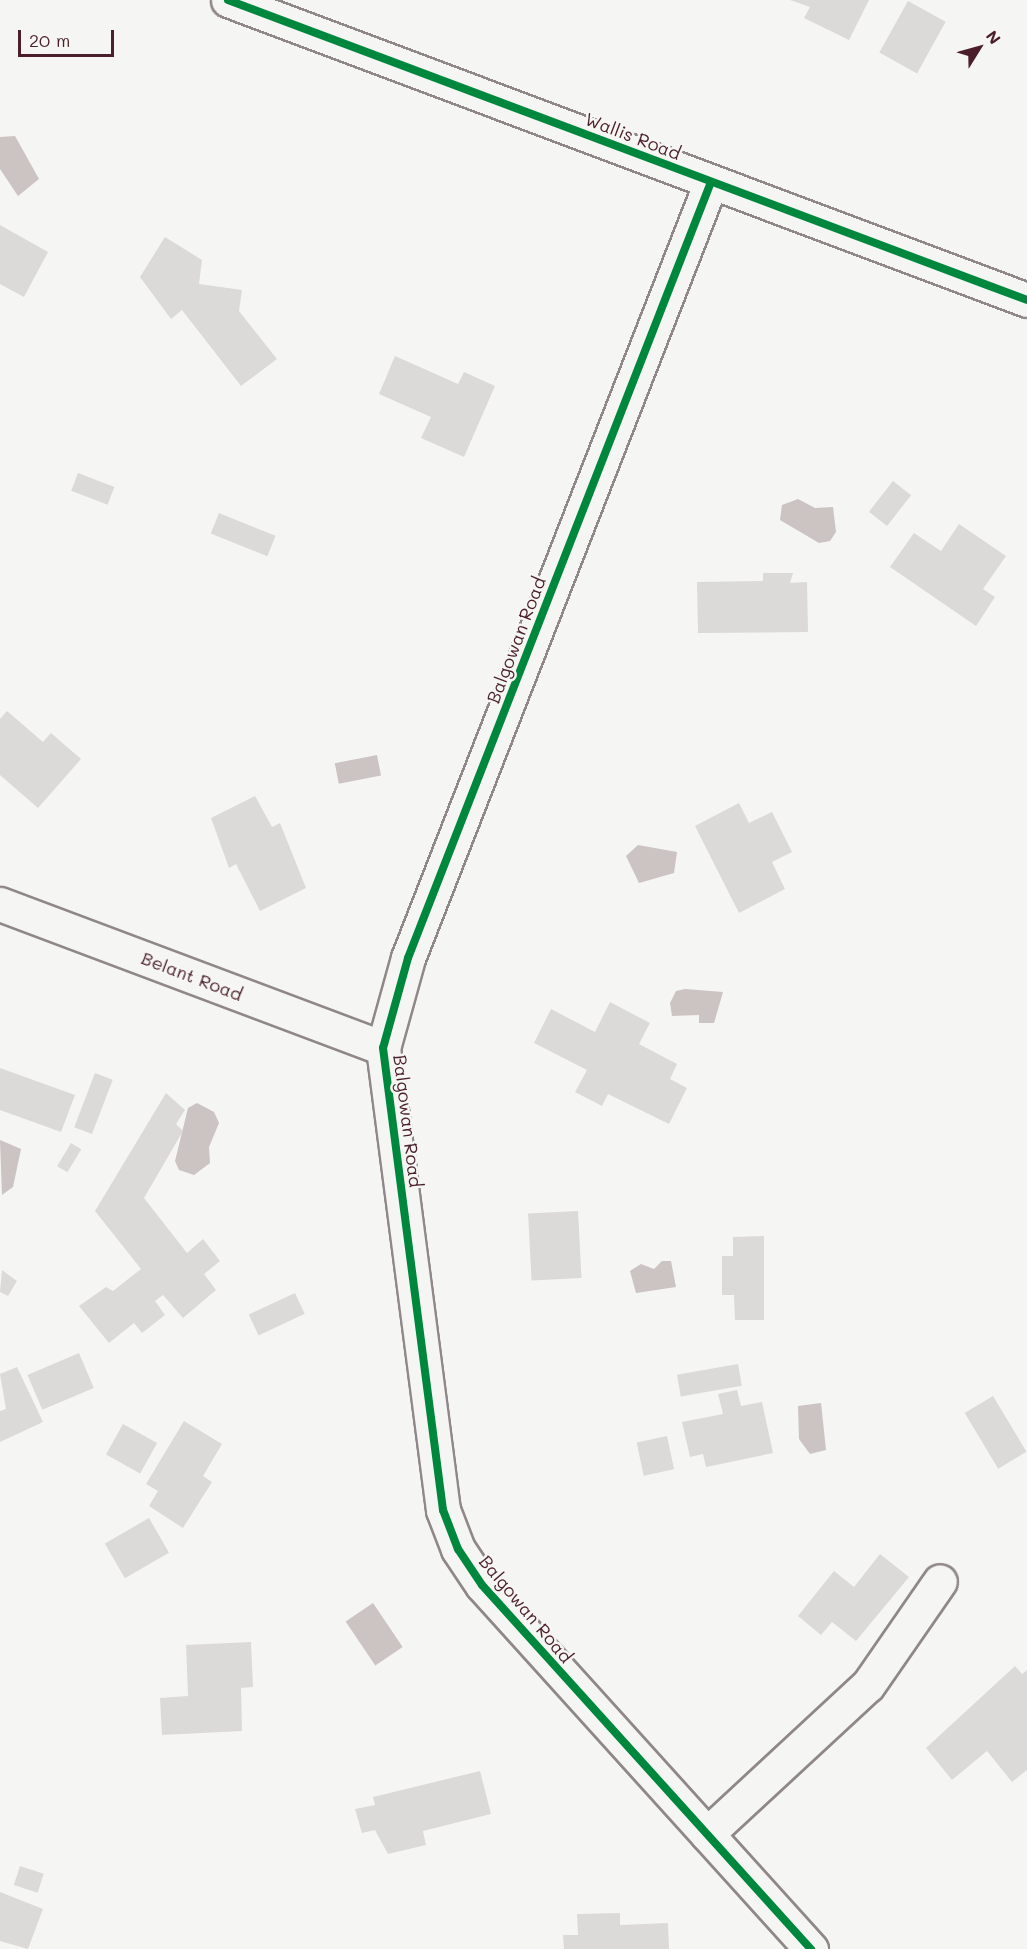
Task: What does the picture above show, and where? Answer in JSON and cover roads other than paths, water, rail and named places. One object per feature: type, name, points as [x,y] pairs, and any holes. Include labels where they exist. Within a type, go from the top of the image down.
[{"type":"street","name":"Wallis Road","points":[[228,0],[1027,300]]},
{"type":"street","name":"Balgowan Road","points":[[711,182],[408,958],[383,1048],[443,1510],[458,1549],[482,1586],[811,1949]]},
{"type":"street","name":"Belant Road","points":[[0,904],[383,1048]]},
{"type":"street","points":[[707,1834],[868,1685],[940,1581]]}]
